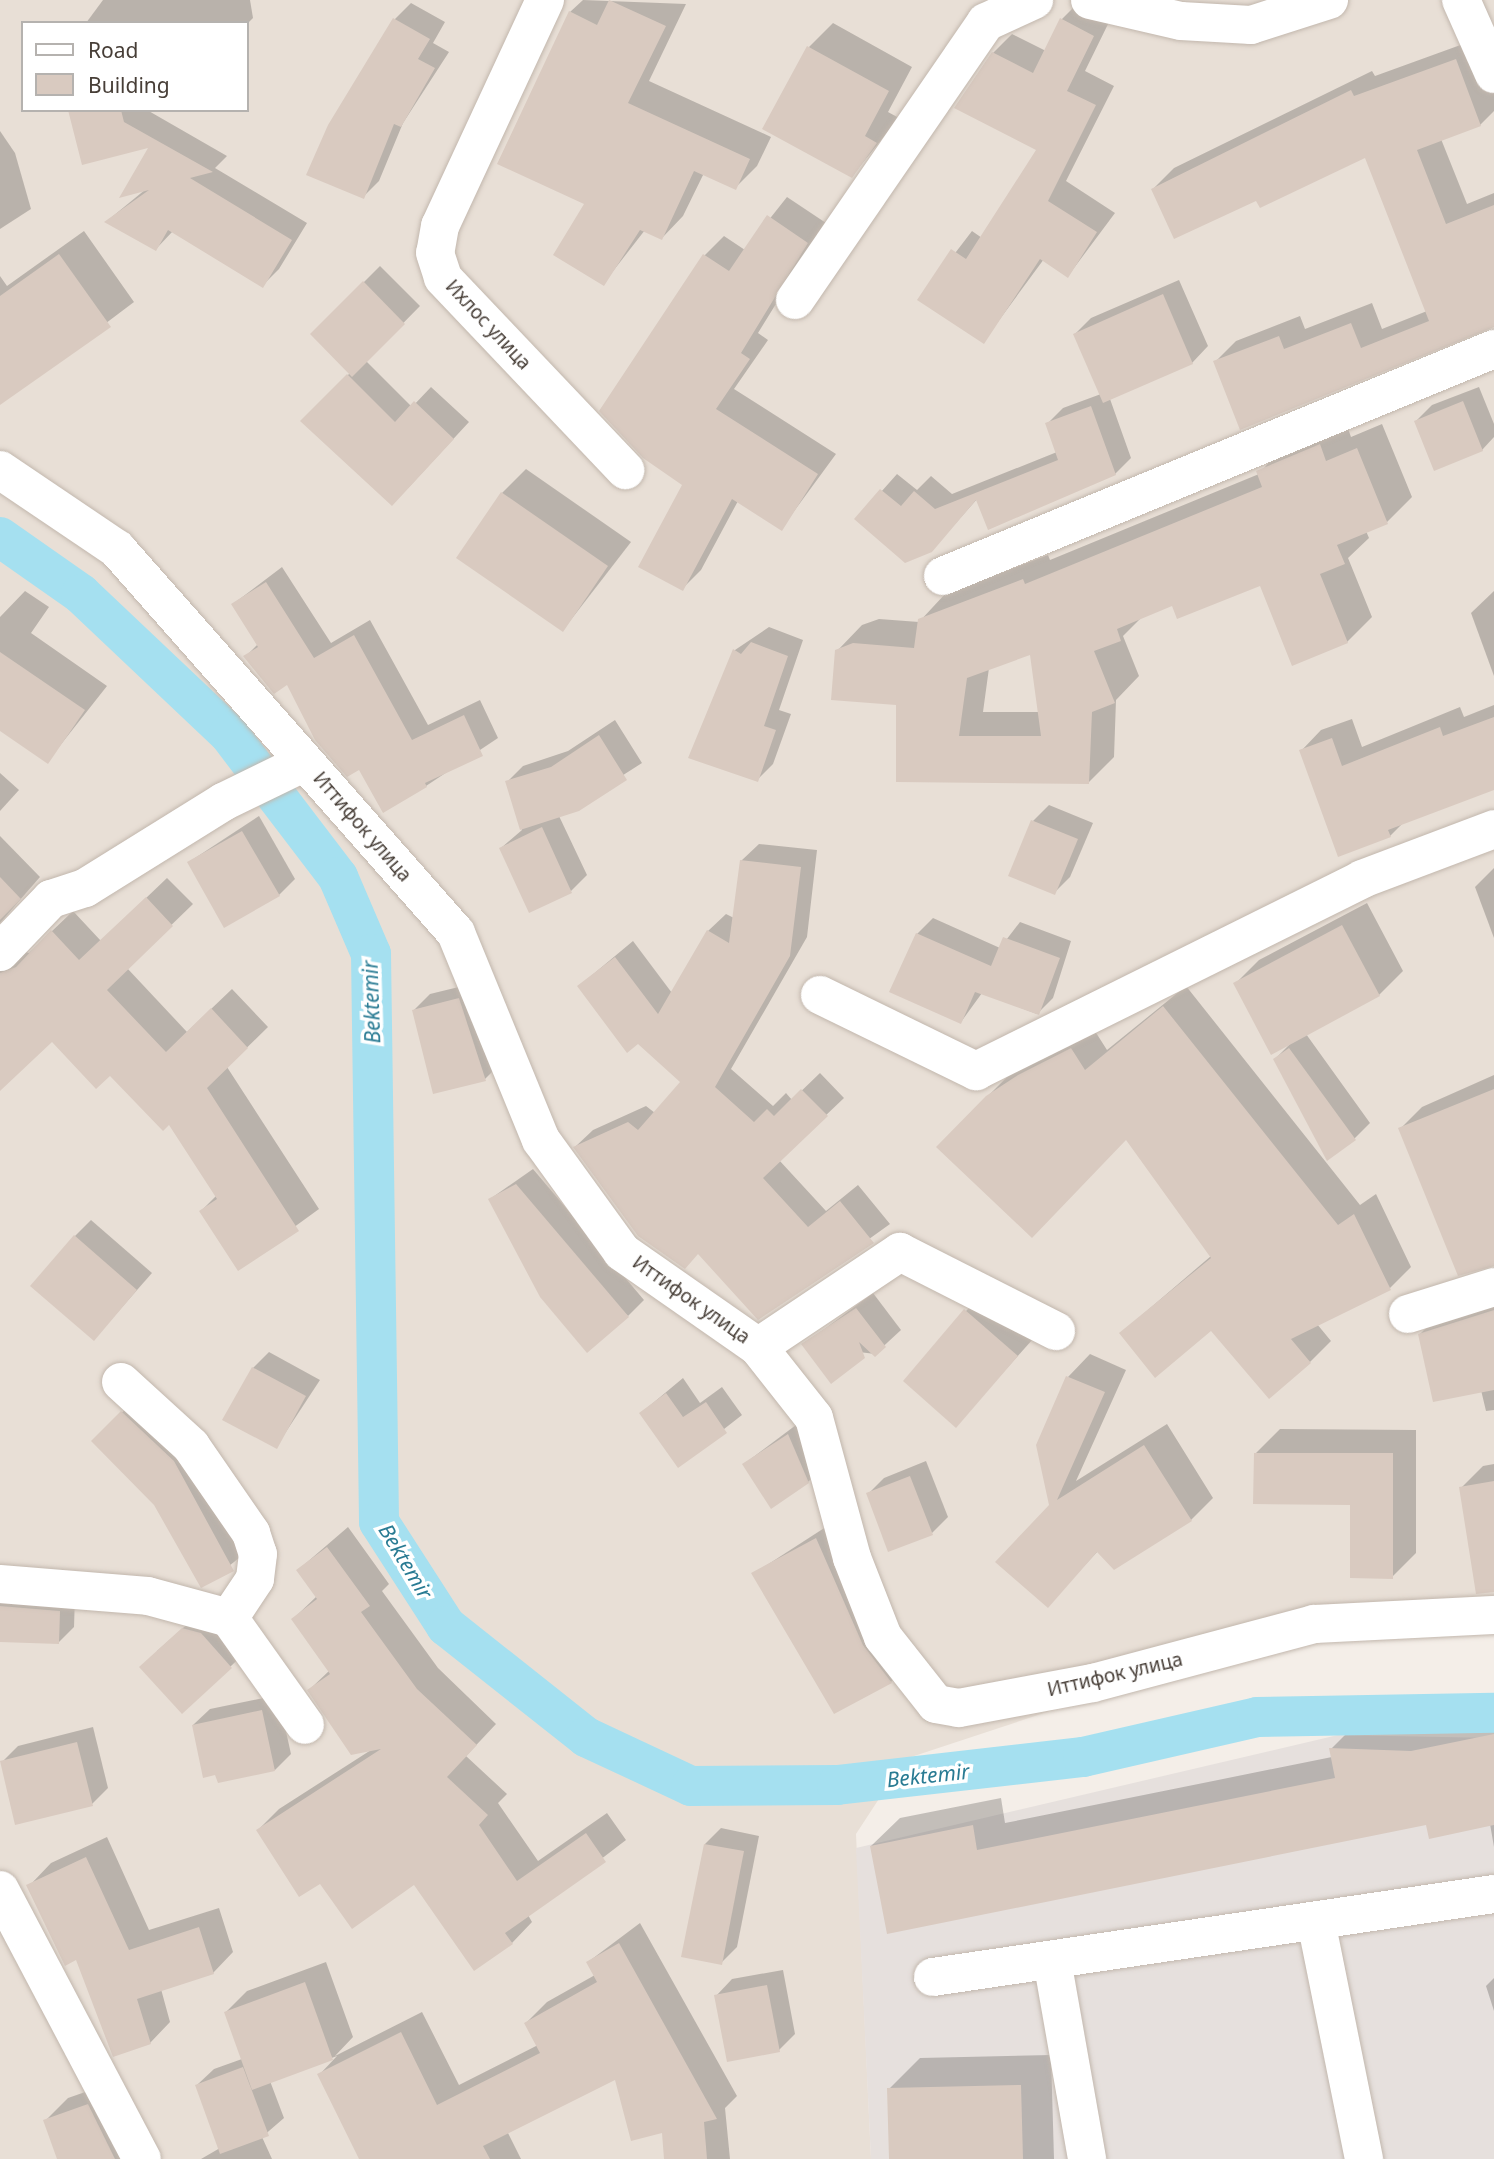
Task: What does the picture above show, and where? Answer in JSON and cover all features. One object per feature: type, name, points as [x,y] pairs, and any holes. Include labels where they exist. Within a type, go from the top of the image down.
[{"type":"street","name":"Ихлос улица","points":[[545,0],[440,226],[435,253],[443,278],[625,470]]},
{"type":"street","points":[[795,300],[986,22],[1034,0]]},
{"type":"street","points":[[1090,0],[1181,21],[1251,24],[1329,0]]},
{"type":"street","points":[[1461,0],[1494,74]]},
{"type":"street","points":[[943,576],[1494,349]]},
{"type":"street","name":"Иттифок улица","points":[[0,470],[117,549],[295,767],[456,933],[541,1140],[622,1252],[758,1347],[814,1418],[852,1558],[883,1637],[919,1690],[936,1704],[959,1708],[1093,1683],[1314,1624],[1494,1615]]},
{"type":"street","points":[[0,952],[51,899],[85,888],[223,802],[295,767]]},
{"type":"street","points":[[820,995],[976,1071],[1362,878],[1494,829]]},
{"type":"street","points":[[758,1347],[900,1252],[1056,1331]]},
{"type":"street","points":[[1408,1314],[1494,1287]]},
{"type":"street","points":[[121,1382],[191,1446],[251,1533],[258,1554],[255,1579],[229,1618]]},
{"type":"street","points":[[0,1584],[148,1596],[229,1618],[305,1725]]},
{"type":"street","points":[[0,1890],[142,2159]]},
{"type":"street","points":[[933,1977],[1494,1894]]},
{"type":"street","points":[[1316,1921],[1364,2159]]},
{"type":"street","points":[[1052,1960],[1087,2159]]},
{"type":"shaded area","points":[[0,0],[1494,0],[1494,1623],[1314,1624],[905,1759],[856,1834],[871,2159],[0,2159]]},
{"type":"shaded area","points":[[1338,1735],[1494,1738],[1494,2159],[871,2159],[856,1848]]},
{"type":"building","points":[[609,0],[666,26],[628,103],[750,159],[736,190],[694,171],[662,240],[640,230],[604,286],[553,255],[584,204],[497,164],[569,11],[597,25]]},
{"type":"building","points":[[393,18],[430,39],[418,59],[435,68],[401,127],[394,124],[364,199],[306,175],[328,125]]},
{"type":"building","points":[[1060,18],[1094,36],[1067,91],[1096,105],[1048,201],[1097,232],[1068,278],[1040,259],[984,344],[917,300],[951,249],[966,259],[1036,150],[954,108],[992,52],[1033,73]]},
{"type":"building","points":[[807,46],[889,91],[865,136],[877,143],[852,178],[762,129]]},
{"type":"building","points":[[1456,59],[1481,126],[1417,150],[1446,224],[1494,205],[1494,327],[1240,430],[1213,361],[1279,336],[1284,349],[1351,323],[1361,348],[1429,321],[1365,158],[1260,208],[1256,201],[1174,239],[1151,189],[1351,90],[1354,96]]},
{"type":"building","points":[[69,112],[122,112],[124,122],[213,172],[190,178],[292,240],[263,288],[168,230],[156,251],[104,222],[149,190],[119,198],[148,148],[82,165]]},
{"type":"building","points":[[767,215],[808,243],[741,353],[750,359],[716,409],[818,474],[782,531],[732,499],[683,591],[638,567],[682,485],[643,458],[599,411],[703,254],[729,271]]},
{"type":"building","points":[[59,254],[111,327],[0,405],[0,296]]},
{"type":"building","points":[[363,281],[405,324],[352,377],[310,334]]},
{"type":"building","points":[[1163,294],[1193,364],[1103,403],[1073,334]]},
{"type":"building","points":[[347,374],[395,422],[414,401],[454,439],[392,506],[300,421]]},
{"type":"building","points":[[1463,401],[1483,451],[1434,471],[1414,421]]},
{"type":"building","points":[[1091,406],[1116,475],[988,530],[976,500],[932,552],[905,563],[854,519],[880,489],[901,506],[914,491],[935,509],[1058,460],[1045,423]]},
{"type":"building","points":[[1320,444],[1326,461],[1357,448],[1388,524],[1337,545],[1345,564],[1320,574],[1348,643],[1292,666],[1260,586],[1177,619],[1172,606],[1117,629],[1121,641],[1094,651],[1115,703],[1092,712],[1089,784],[896,782],[896,705],[831,700],[835,650],[853,643],[914,648],[918,619],[1023,579],[1025,584],[1262,487],[1256,471]],"holes":[[[1030,655],[1041,736],[959,736],[967,678]]]},
{"type":"building","points":[[501,492],[608,566],[563,632],[456,558]]},
{"type":"building","points":[[266,582],[314,658],[354,635],[412,740],[464,715],[483,756],[425,783],[427,787],[383,813],[359,770],[347,777],[315,740],[287,685],[274,694],[243,656],[258,647],[231,604]]},
{"type":"building","points":[[751,642],[788,656],[764,726],[776,730],[758,782],[688,758],[733,649],[741,654]]},
{"type":"building","points":[[0,652],[85,710],[48,764],[0,731]]},
{"type":"building","points":[[1494,717],[1494,790],[1388,830],[1391,837],[1338,857],[1299,750],[1332,738],[1342,766],[1440,727],[1443,736]]},
{"type":"building","points":[[599,735],[627,780],[579,811],[520,830],[505,781],[551,767]]},
{"type":"building","points":[[1031,820],[1078,839],[1055,895],[1008,876]]},
{"type":"building","points":[[542,827],[572,893],[529,913],[499,848]]},
{"type":"building","points":[[242,831],[280,896],[224,928],[187,862]]},
{"type":"building","points":[[740,860],[801,867],[790,956],[715,1087],[754,1122],[767,1109],[774,1116],[801,1089],[828,1116],[763,1178],[808,1227],[840,1201],[874,1243],[758,1320],[698,1254],[685,1269],[638,1236],[573,1147],[628,1122],[638,1130],[680,1082],[638,1044],[627,1053],[577,986],[615,957],[658,1014],[707,930],[729,943]]},
{"type":"building","points":[[0,877],[21,899],[0,920]]},
{"type":"building","points":[[146,897],[173,926],[107,990],[166,1052],[211,1008],[248,1048],[207,1088],[299,1231],[238,1271],[199,1211],[217,1199],[169,1125],[163,1131],[110,1076],[96,1089],[52,1042],[0,1091],[0,973],[16,967],[51,930],[79,960]]},
{"type":"building","points":[[1342,925],[1380,996],[1271,1055],[1233,983]]},
{"type":"building","points":[[916,933],[991,966],[1003,937],[1060,958],[1039,1015],[975,992],[961,1024],[889,992]]},
{"type":"building","points":[[459,998],[486,1081],[433,1094],[412,1010]]},
{"type":"building","points":[[1163,1006],[1338,1225],[1354,1214],[1391,1290],[1291,1339],[1311,1363],[1269,1399],[1211,1331],[1155,1378],[1119,1333],[1211,1258],[1126,1140],[1032,1238],[936,1147],[986,1096],[1018,1075],[1071,1048],[1085,1070]]},
{"type":"building","points":[[1289,1048],[1356,1140],[1327,1161],[1273,1059]]},
{"type":"building","points":[[1494,1089],[1494,1266],[1458,1276],[1398,1128]]},
{"type":"building","points":[[516,1184],[629,1317],[587,1353],[540,1297],[488,1199]]},
{"type":"building","points":[[74,1235],[137,1290],[94,1341],[30,1286]]},
{"type":"building","points":[[856,1308],[886,1347],[875,1357],[859,1342],[865,1358],[831,1384],[801,1344]]},
{"type":"building","points":[[964,1309],[1018,1356],[956,1428],[903,1381]]},
{"type":"building","points":[[1494,1310],[1494,1390],[1433,1402],[1418,1334]]},
{"type":"building","points":[[252,1367],[306,1396],[277,1449],[222,1420]]},
{"type":"building","points":[[1066,1376],[1105,1392],[1057,1500],[1144,1445],[1192,1521],[1114,1570],[1097,1552],[1048,1608],[995,1562],[1049,1505],[1036,1445]]},
{"type":"building","points":[[666,1393],[683,1417],[706,1402],[727,1433],[678,1468],[639,1413]]},
{"type":"building","points":[[121,1411],[174,1461],[234,1571],[201,1588],[154,1505],[91,1441]]},
{"type":"building","points":[[788,1434],[809,1483],[771,1509],[742,1464]]},
{"type":"building","points":[[1254,1453],[1393,1453],[1393,1579],[1350,1578],[1350,1505],[1253,1504]]},
{"type":"building","points":[[910,1476],[933,1535],[888,1552],[866,1493]]},
{"type":"building","points":[[1494,1481],[1494,1592],[1476,1594],[1459,1487]]},
{"type":"building","points":[[816,1538],[863,1645],[892,1683],[834,1714],[751,1573]]},
{"type":"building","points":[[327,1547],[370,1606],[361,1612],[417,1689],[477,1745],[447,1777],[488,1815],[479,1825],[517,1881],[586,1833],[606,1862],[505,1933],[513,1944],[474,1971],[414,1885],[352,1929],[320,1884],[299,1897],[256,1830],[381,1749],[351,1755],[307,1690],[330,1674],[291,1619],[317,1599],[296,1570]]},
{"type":"building","points":[[0,1606],[60,1611],[59,1644],[0,1642]]},
{"type":"building","points":[[182,1628],[201,1633],[232,1668],[182,1714],[139,1667]]},
{"type":"building","points":[[262,1710],[275,1771],[218,1783],[215,1775],[203,1778],[192,1725]]},
{"type":"building","points":[[1494,1734],[1494,1825],[1429,1839],[1426,1825],[887,1934],[870,1846],[973,1825],[977,1850],[1335,1778],[1329,1748],[1411,1751]]},
{"type":"building","points":[[77,1742],[93,1806],[15,1825],[0,1761]]},
{"type":"building","points":[[704,1844],[744,1851],[722,1965],[681,1957]]},
{"type":"building","points":[[86,1857],[129,1950],[199,1927],[214,1974],[137,1999],[151,2044],[113,2057],[76,1960],[65,1966],[26,1885]]},
{"type":"building","points":[[619,1943],[717,2119],[704,2122],[707,2159],[664,2159],[662,2133],[631,2141],[615,2080],[483,2146],[490,2159],[359,2159],[317,2074],[401,2032],[437,2105],[540,2053],[524,2023],[597,1982],[586,1962]]},
{"type":"building","points":[[305,1982],[333,2060],[252,2090],[224,2012]]},
{"type":"building","points":[[767,1985],[780,2052],[727,2062],[714,1995]]},
{"type":"building","points":[[243,2067],[269,2136],[220,2154],[195,2085]]},
{"type":"building","points":[[1021,2085],[1023,2159],[889,2159],[887,2088]]},
{"type":"building","points":[[88,2104],[115,2159],[57,2159],[43,2120]]},
{"type":"waterway","name":"Bektemir","points":[[0,537],[81,594],[229,734],[338,877],[371,954],[379,1522],[446,1626],[586,1737],[691,1786],[837,1785],[1083,1757],[1257,1717],[1494,1713]]}]
